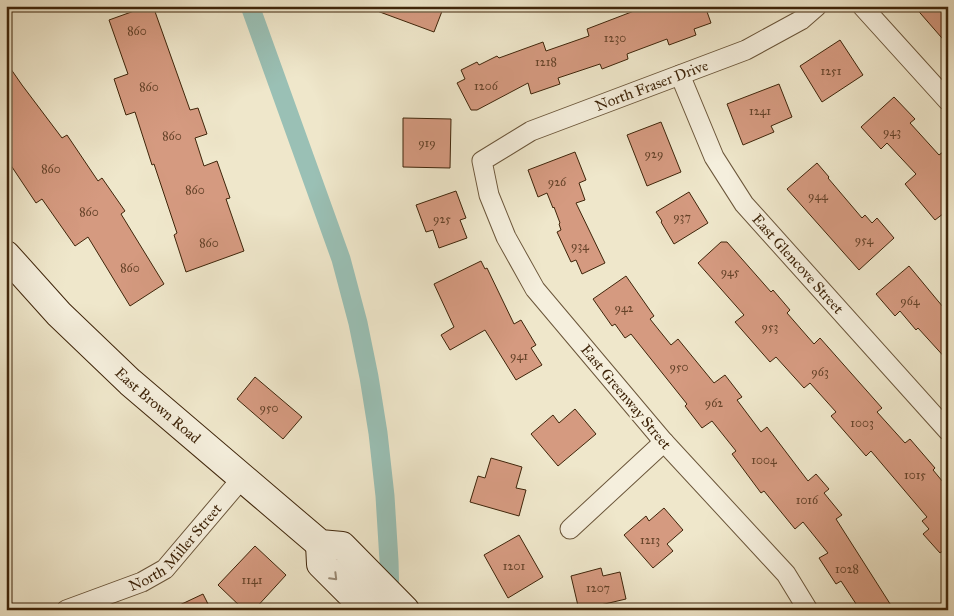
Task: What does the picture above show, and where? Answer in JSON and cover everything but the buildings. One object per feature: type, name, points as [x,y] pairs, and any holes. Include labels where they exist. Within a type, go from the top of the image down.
[{"type":"main road","name":"East Brown Road","points":[[6,255],[59,314],[105,359],[320,544]]},
{"type":"main road","points":[[364,607],[321,564],[320,544],[342,546],[405,610]]},
{"type":"street","name":"North Fraser Drive","points":[[482,160],[531,131],[746,50],[801,20],[817,6]]},
{"type":"street","points":[[862,6],[948,101]]},
{"type":"street","name":"East Glencove Street","points":[[680,75],[714,157],[744,204],[948,432]]},
{"type":"street","name":"East Greenway Street","points":[[482,160],[489,195],[506,237],[535,289],[664,442],[786,574],[808,610]]},
{"type":"street","points":[[570,529],[664,442]]},
{"type":"street","name":"North Miller Street","points":[[66,610],[142,582],[165,569],[243,477]]},
{"type":"waterway","points":[[250,6],[341,259],[358,323],[378,433],[385,496],[390,599]]}]
